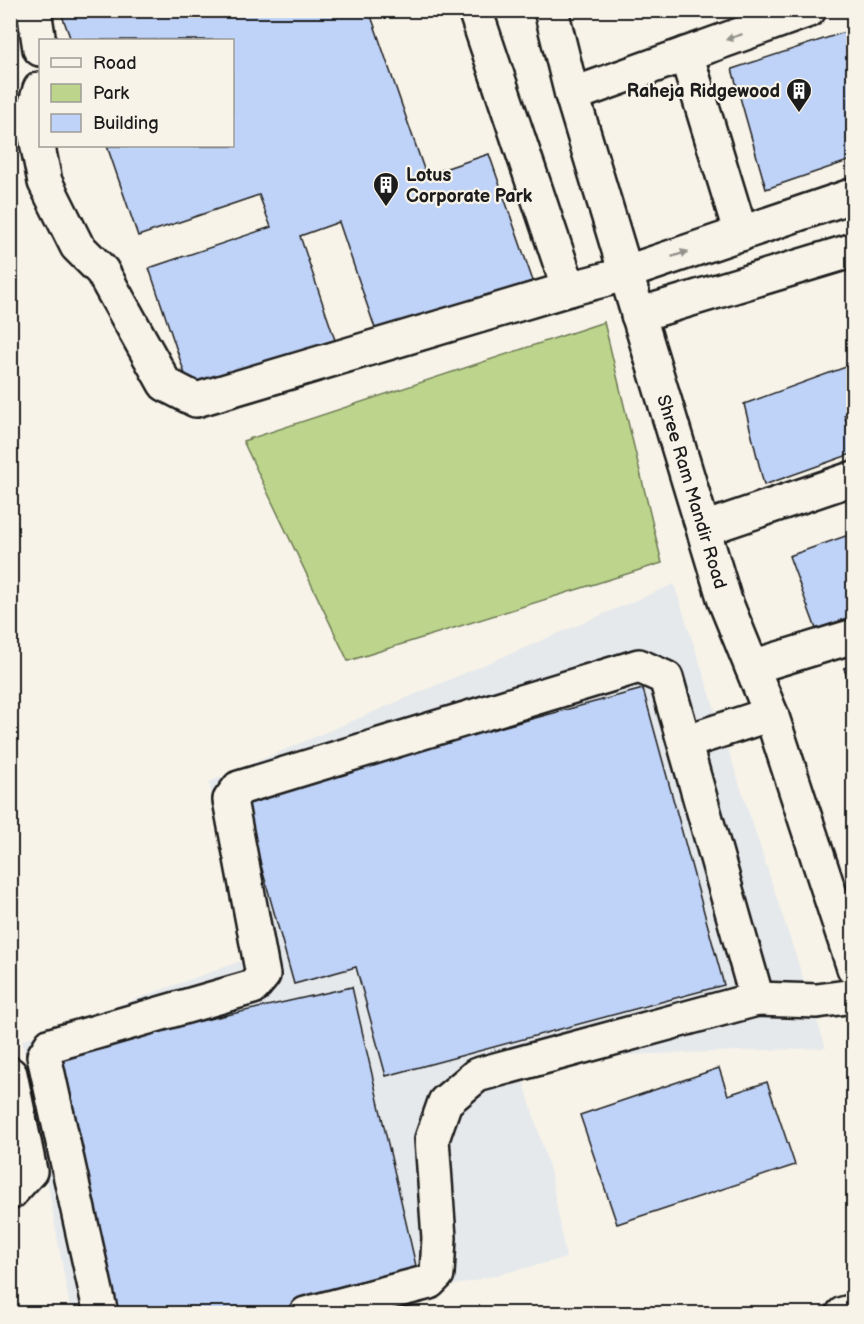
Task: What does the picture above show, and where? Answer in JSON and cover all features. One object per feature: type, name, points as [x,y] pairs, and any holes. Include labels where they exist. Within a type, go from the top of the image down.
[{"type":"street","points":[[34,10],[39,42]]},
{"type":"street","points":[[475,10],[545,259],[568,289]]},
{"type":"street","name":"Shree Ram Mandir Road","points":[[551,10],[572,95],[725,601],[771,714],[854,968]]},
{"type":"street","points":[[572,95],[810,10]]},
{"type":"street","points":[[686,54],[741,234]]},
{"type":"street","points":[[39,92],[32,117],[45,182],[66,225],[77,246],[102,271],[165,384],[196,400],[625,273],[854,195]]},
{"type":"street","points":[[638,315],[854,250]]},
{"type":"street","points":[[704,529],[854,478]]},
{"type":"street","points":[[752,667],[854,636]]},
{"type":"street","points":[[101,1314],[44,1056],[51,1045],[253,987],[263,975],[230,800],[239,788],[639,666],[666,678],[757,999]]},
{"type":"street","points":[[685,742],[771,714]]},
{"type":"street","points":[[306,1314],[429,1282],[437,1275],[439,1238],[432,1139],[445,1102],[477,1075],[757,999],[817,1000],[854,996]]},
{"type":"street","points":[[10,1074],[30,1171],[10,1193]]},
{"type":"street","points":[[843,1314],[854,1311]]},
{"type":"shaded area","points":[[674,584],[826,1048],[597,1056],[523,1079],[551,1174],[566,1258],[342,1313],[71,1314],[22,1040],[244,960],[209,782]]},
{"type":"green space","points":[[604,322],[662,563],[348,661],[243,441]]},
{"type":"building","name":"Lotus Corporate Park","points":[[60,10],[369,10],[426,175],[489,154],[533,281],[377,334],[339,222],[300,236],[335,340],[190,389],[149,268],[271,227],[259,195],[138,236],[107,147],[234,147],[234,39],[71,39]]},
{"type":"building","name":"Raheja Ridgewood","points":[[854,29],[854,159],[766,189],[732,69]]},
{"type":"building","points":[[854,364],[854,412],[844,415],[854,442],[854,453],[764,485],[744,404]]},
{"type":"building","points":[[854,533],[854,616],[816,629],[789,556]]},
{"type":"building","points":[[854,665],[854,698],[844,668]]},
{"type":"building","points":[[854,665],[854,698],[844,668]]},
{"type":"building","points":[[643,689],[724,985],[386,1076],[356,967],[294,984],[242,797]]},
{"type":"building","points":[[352,987],[419,1279],[268,1314],[113,1314],[53,1054]]},
{"type":"building","points":[[719,1068],[728,1095],[767,1082],[795,1165],[617,1224],[580,1115]]},
{"type":"place","name":"Raheja Ridgewood","points":[[799,114]]},
{"type":"place","name":"Lotus Corporate Park","points":[[386,208]]}]
